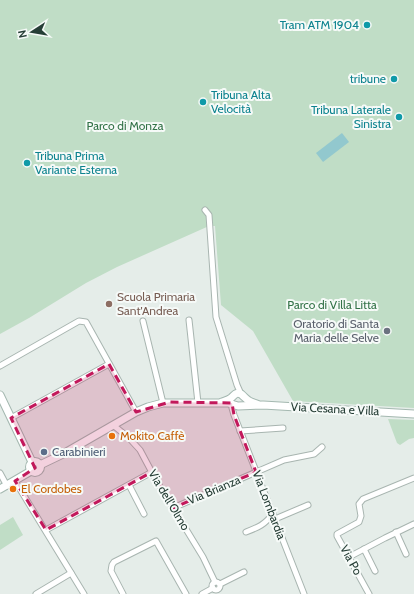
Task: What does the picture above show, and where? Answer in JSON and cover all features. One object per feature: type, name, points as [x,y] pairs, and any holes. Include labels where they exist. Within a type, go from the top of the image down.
[{"type":"main road","points":[[0,395],[32,462],[30,465],[31,471]]},
{"type":"main road","name":"Via Cesana e Villa","points":[[40,466],[136,412],[163,402],[218,403],[237,400],[263,405],[411,414]]},
{"type":"main road","points":[[3,487],[16,481],[31,471],[38,472],[40,466],[38,462],[32,462]]},
{"type":"street","name":"Via Lombardia","points":[[205,210],[209,215],[211,234],[216,317],[236,384],[237,400],[232,408],[234,416],[304,594]]},
{"type":"street","points":[[189,320],[198,402]]},
{"type":"street","points":[[0,366],[79,321],[86,322],[136,412]]},
{"type":"street","points":[[143,321],[163,402]]},
{"type":"street","points":[[11,418],[109,364]]},
{"type":"street","name":"Via dell'Olmo","points":[[113,425],[135,444],[203,557],[218,587]]},
{"type":"street","points":[[240,431],[284,428]]},
{"type":"street","name":"Via Brianza","points":[[173,508],[284,460],[314,454],[322,447]]},
{"type":"street","points":[[46,530],[152,472]]},
{"type":"street","points":[[0,474],[3,487]]},
{"type":"street","name":"Via Po","points":[[369,594],[337,534],[359,522],[361,516],[359,506],[360,501],[414,478]]},
{"type":"street","points":[[16,481],[84,594]]},
{"type":"street","points":[[129,485],[144,514]]},
{"type":"street","points":[[246,532],[260,527],[274,517],[308,505]]},
{"type":"street","points":[[349,557],[414,524]]},
{"type":"street","points":[[396,532],[406,554]]},
{"type":"street","points":[[123,594],[111,571],[112,565],[114,562],[156,541],[186,594]]},
{"type":"street","points":[[364,549],[375,571]]},
{"type":"street","points":[[202,594],[218,587],[244,572]]},
{"type":"street","points":[[36,594],[71,573]]},
{"type":"highlighted area","points":[[109,364],[136,412],[170,402],[232,403],[234,415],[256,472],[173,508],[152,472],[46,530],[15,481],[35,468],[11,418]]},
{"type":"green space","name":"Parco di Monza","points":[[0,0],[414,0],[414,408],[293,401],[253,331],[221,305],[215,226],[209,226],[117,267],[86,283],[0,334]]},
{"type":"green space","points":[[388,419],[414,420],[414,438],[409,439],[400,445],[397,443]]},
{"type":"green space","points":[[13,517],[23,535],[0,550],[0,525]]},
{"type":"water","points":[[342,133],[349,142],[323,162],[316,153]]},
{"type":"place","name":"Tram ATM 1904","points":[[367,25]]},
{"type":"place","name":"tribune","points":[[394,79]]},
{"type":"place","name":"Tribuna Alta Velocità","points":[[203,102]]},
{"type":"place","name":"Tribuna Laterale Sinistra","points":[[399,117]]},
{"type":"place","name":"Tribuna Prima Variante Esterna","points":[[27,163]]},
{"type":"place","name":"Scuola Primaria Sant'Andrea","points":[[109,304]]},
{"type":"place","name":"Oratorio di Santa Maria delle Selve","points":[[387,331]]},
{"type":"place","name":"Mokito Caffè","points":[[112,436]]},
{"type":"place","name":"Carabinieri","points":[[44,452]]},
{"type":"place","name":"El Cordobes","points":[[13,489]]},
{"type":"park label","name":"Parco di Villa Litta","points":[[332,305]]}]
